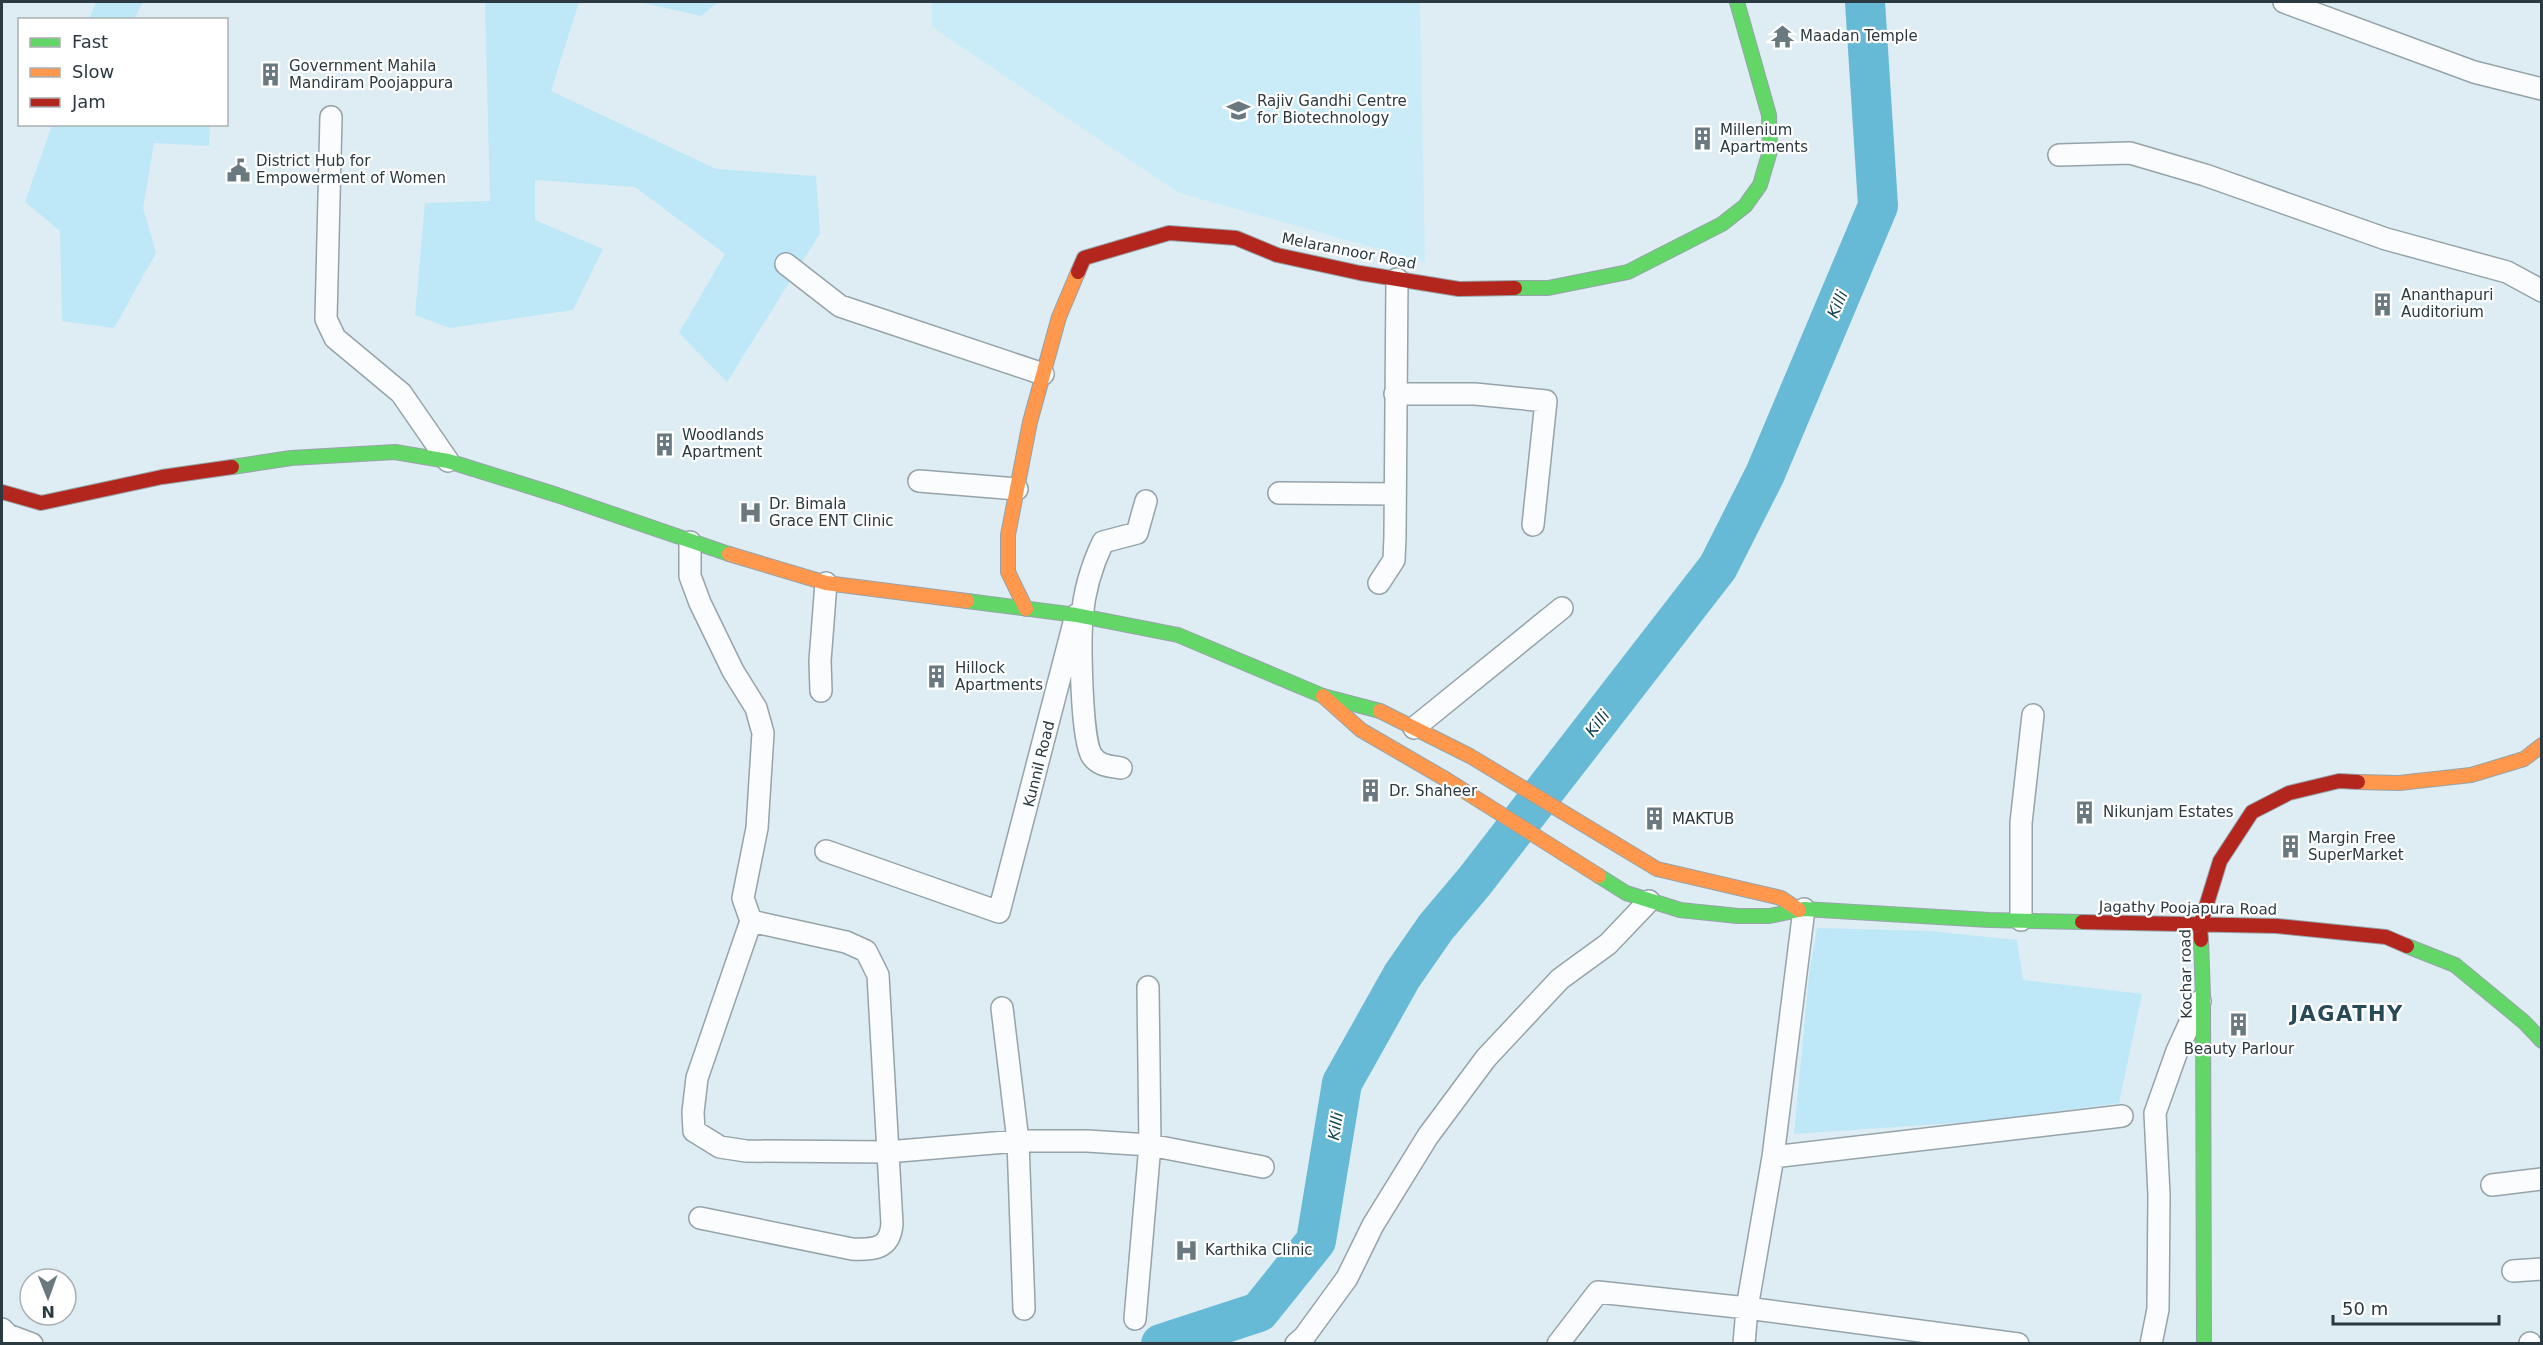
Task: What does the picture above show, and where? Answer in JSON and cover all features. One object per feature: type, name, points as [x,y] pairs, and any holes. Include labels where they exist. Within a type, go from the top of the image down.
[{"type":"main road","name":"Melarannoor Road","points":[[1026,609],[1008,572],[1008,536],[1030,422],[1043,374],[1059,317],[1084,258],[1169,233],[1236,238],[1277,255],[1460,289],[1548,288],[1628,272],[1722,224],[1745,206],[1760,185],[1770,151],[1770,115],[1737,2]]},
{"type":"main road","points":[[2,492],[40,503],[162,477],[291,458],[395,452],[448,461],[557,495],[690,542],[826,583],[1079,616],[1178,635],[1323,696],[1373,707],[1470,756],[1657,869],[1781,898],[1801,910]]},
{"type":"main road","points":[[1323,696],[1361,730],[1448,780],[1626,893],[1680,910],[1738,916],[1769,916],[1801,910]]},
{"type":"main road","name":"Kochar road","points":[[2204,1344],[2203,996],[2200,926],[2220,861],[2252,812],[2289,793],[2339,781],[2399,783],[2471,775],[2524,759],[2541,746]]},
{"type":"main road","name":"Jagathy Poojapura Road","points":[[1801,910],[2021,920],[2200,926],[2277,926],[2386,937],[2455,964],[2523,1022],[2541,1041]]},
{"type":"street","points":[[2284,2],[2474,72],[2541,89]]},
{"type":"street","points":[[331,117],[327,319],[335,338],[400,393],[448,461]]},
{"type":"street","points":[[2059,155],[2130,153],[2205,175],[2386,239],[2507,272],[2541,291]]},
{"type":"street","points":[[786,264],[840,306],[1043,374]]},
{"type":"street","points":[[1379,582],[1394,560],[1397,279]]},
{"type":"street","points":[[1395,394],[1475,394],[1546,401],[1533,525]]},
{"type":"street","points":[[919,481],[1017,489]]},
{"type":"street","points":[[1279,494],[1395,494]]},
{"type":"street","points":[[1121,768],[1101,765],[1091,755],[1083,714],[1079,616],[1095,560],[1103,542],[1137,533],[1146,501]]},
{"type":"street","points":[[690,542],[690,576],[700,603],[734,671],[756,708],[762,733],[757,828],[743,898],[751,921],[697,1078],[693,1112],[694,1131],[720,1146],[746,1151],[887,1152],[1018,1141],[1088,1141],[1150,1145],[1263,1167]]},
{"type":"street","points":[[821,691],[820,661],[826,583]]},
{"type":"street","points":[[1414,728],[1562,608]]},
{"type":"street","name":"Kunnil Road","points":[[826,851],[999,912],[1079,616]]},
{"type":"street","points":[[2021,920],[2021,823],[2033,715]]},
{"type":"street","points":[[1296,1344],[1304,1337],[1347,1278],[1372,1225],[1428,1136],[1486,1058],[1560,980],[1608,944],[1649,901]]},
{"type":"street","points":[[1744,1344],[1747,1308],[1773,1157],[1801,910]]},
{"type":"street","points":[[700,1218],[852,1249],[868,1250],[884,1245],[891,1237],[878,975],[866,951],[846,942],[751,921]]},
{"type":"street","points":[[1135,1319],[1150,1145],[1148,987]]},
{"type":"street","points":[[2151,1344],[2158,1309],[2159,1195],[2156,1113],[2177,1051],[2203,996]]},
{"type":"street","points":[[1002,1008],[1018,1141],[1024,1309]]},
{"type":"street","points":[[1773,1157],[2122,1116]]},
{"type":"street","points":[[2492,1185],[2541,1179]]},
{"type":"street","points":[[2513,1271],[2541,1269]]},
{"type":"street","points":[[1558,1344],[1598,1293],[1747,1308],[1882,1335],[2018,1344]]},
{"type":"street","points":[[2,1329],[8,1335],[32,1344]]},
{"type":"shaded area","points":[[96,2],[143,2],[135,18],[89,18]]},
{"type":"shaded area","points":[[485,2],[579,2],[551,91],[716,169],[816,176],[820,233],[727,382],[679,333],[725,254],[635,187],[535,180],[535,220],[603,249],[573,310],[450,328],[415,315],[425,203],[490,201]]},
{"type":"shaded area","points":[[639,2],[718,2],[701,16]]},
{"type":"shaded area","name":"Rajiv Gandhi Centre for Biotechnology","points":[[932,2],[1420,2],[1425,262],[1179,193],[932,27]]},
{"type":"shaded area","points":[[52,126],[210,126],[209,146],[154,143],[143,208],[156,253],[114,328],[62,321],[60,231],[25,202]]},
{"type":"shaded area","points":[[1817,928],[1929,931],[2017,940],[2023,980],[2142,994],[2119,1103],[1983,1121],[1794,1134],[1809,975]]},
{"type":"waterway","name":"Killi","points":[[1161,1344],[1259,1312],[1316,1241],[1342,1083],[1402,976],[1436,927],[1474,882],[1718,567],[1765,474],[1878,206],[1865,2]]},
{"type":"traffic: fast","points":[[1515,288],[1548,288],[1628,272],[1722,224],[1745,206],[1760,185],[1770,151],[1769,115],[1737,2]]},
{"type":"traffic: fast","points":[[232,467],[291,458],[395,452],[448,461],[557,495],[729,554]]},
{"type":"traffic: fast","points":[[967,601],[1076,615],[1178,635],[1323,696],[1380,711]]},
{"type":"traffic: fast","points":[[1599,876],[1626,893],[1680,910],[1738,916],[1769,916],[1804,909],[1989,920],[2082,922]]},
{"type":"traffic: fast","points":[[2201,940],[2204,1344]]},
{"type":"traffic: fast","points":[[2407,946],[2455,965],[2524,1022],[2542,1041]]},
{"type":"traffic: slow","points":[[1026,609],[1008,572],[1008,535],[1030,422],[1059,317],[1078,272]]},
{"type":"traffic: slow","points":[[729,554],[826,583],[967,601]]},
{"type":"traffic: slow","points":[[1323,696],[1361,730],[1447,780],[1599,876]]},
{"type":"traffic: slow","points":[[1380,711],[1470,756],[1657,869],[1781,898],[1799,910]]},
{"type":"traffic: slow","points":[[2358,782],[2399,783],[2471,775],[2524,759],[2542,745]]},
{"type":"traffic: jam","points":[[1078,272],[1084,258],[1169,233],[1236,238],[1277,255],[1360,273],[1459,289],[1515,288]]},
{"type":"traffic: jam","points":[[2,492],[41,503],[162,477],[232,467]]},
{"type":"traffic: jam","points":[[2201,940],[2200,926],[2220,861],[2252,812],[2289,793],[2339,781],[2358,782]]},
{"type":"traffic: jam","points":[[2082,922],[2277,926],[2386,937],[2407,946]]},
{"type":"place","name":"Maadan Temple","points":[[1782,36]]},
{"type":"place","name":"Government Mahila Mandiram Poojappura","points":[[271,75]]},
{"type":"place","name":"Rajiv Gandhi Centre for Biotechnology","points":[[1239,110]]},
{"type":"place","name":"Millenium Apartments","points":[[1702,139]]},
{"type":"place","name":"District Hub for Empowerment of Women","points":[[238,170]]},
{"type":"place","name":"Ananthapuri Auditorium","points":[[2383,304]]},
{"type":"place","name":"Woodlands Apartment","points":[[664,444]]},
{"type":"place","name":"Dr. Bimala Grace ENT Clinic","points":[[751,513]]},
{"type":"place","name":"Hillock Apartments","points":[[937,677]]},
{"type":"place","name":"Dr. Shaheer","points":[[1371,791]]},
{"type":"place","name":"Nikunjam Estates","points":[[2085,812]]},
{"type":"place","name":"MAKTUB","points":[[1654,819]]},
{"type":"place","name":"Margin Free SuperMarket","points":[[2290,847]]},
{"type":"place","name":"Beauty Parlour","points":[[2239,1025]]},
{"type":"place","name":"Karthika Clinic","points":[[1187,1250]]},
{"type":"district","name":"JAGATHY","points":[[2347,1014]]}]
